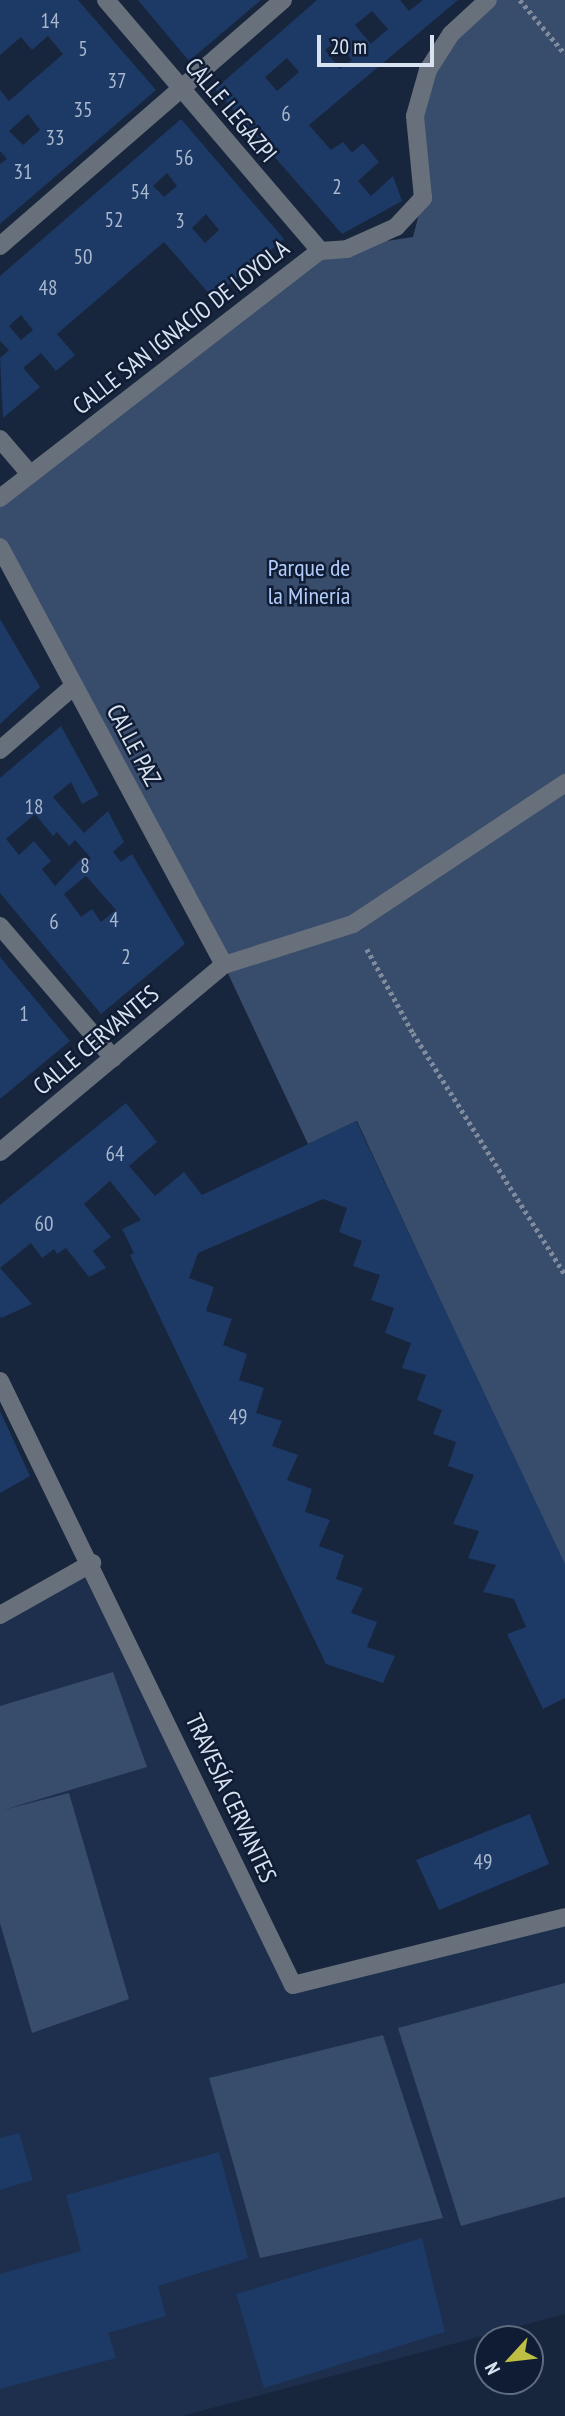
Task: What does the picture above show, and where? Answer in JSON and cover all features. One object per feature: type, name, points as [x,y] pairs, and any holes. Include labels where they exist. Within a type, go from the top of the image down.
[{"type":"street","name":"CALLE LEGAZPI","points":[[106,0],[320,251]]},
{"type":"street","points":[[0,246],[284,0]]},
{"type":"street","name":"CALLE SAN IGNACIO DE LOYOLA","points":[[0,498],[320,251],[347,249],[396,227],[423,198],[415,116],[428,70],[451,34],[488,0]]},
{"type":"street","points":[[0,439],[30,474]]},
{"type":"street","name":"CALLE PAZ","points":[[0,547],[224,965]]},
{"type":"street","points":[[0,750],[74,686]]},
{"type":"street","points":[[224,965],[353,924],[565,783]]},
{"type":"street","points":[[0,926],[113,1058]]},
{"type":"street","name":"CALLE CERVANTES","points":[[0,1152],[224,965]]},
{"type":"street","name":"TRAVESÍA CERVANTES","points":[[0,1381],[92,1563],[293,1985],[565,1917]]},
{"type":"street","points":[[0,1615],[92,1563]]},
{"type":"path","points":[[520,0],[565,54]]},
{"type":"path","points":[[353,924],[413,1033],[565,1274]]},
{"type":"shaded area","points":[[92,1563],[293,1985],[565,1917],[565,2314],[524,2325],[474,2325],[474,2338],[182,2416],[0,2416],[0,1615]]},
{"type":"green space","name":"Parque de la Minería","points":[[488,0],[565,0],[565,1570],[357,1121],[308,1144],[224,965],[0,547],[0,499],[320,251],[413,237],[423,198],[416,162],[428,70]]},
{"type":"green space","points":[[113,1672],[147,1767],[3,1810],[69,1793],[129,1999],[32,2033],[0,1923],[0,1706]]},
{"type":"green space","points":[[565,1983],[565,2197],[461,2226],[398,2028]]},
{"type":"green space","points":[[383,2035],[443,2218],[260,2258],[209,2078]]},
{"type":"building","points":[[0,0],[78,0],[156,90],[0,224],[0,164],[7,159],[0,151],[0,90],[9,101],[63,54],[48,36],[32,50],[21,37],[0,55]],"holes":[[[28,114],[40,130],[23,145],[9,131]]]},
{"type":"building","points":[[138,0],[261,0],[189,61]]},
{"type":"building","points":[[317,0],[400,0],[409,11],[423,0],[458,0],[309,125],[331,150],[343,142],[352,153],[363,143],[379,162],[358,181],[371,196],[393,176],[402,201],[342,234],[215,89]],"holes":[[[372,11],[388,29],[371,44],[355,25]],[[336,41],[352,60],[340,69],[325,50]],[[287,58],[299,72],[277,91],[265,77]]]},
{"type":"building","points":[[181,119],[284,239],[213,298],[164,242],[57,334],[75,355],[56,371],[41,353],[23,368],[40,387],[3,418],[0,358],[9,350],[0,341],[0,276]],"holes":[[[167,173],[177,186],[164,197],[153,186]],[[206,214],[219,230],[205,243],[192,228]],[[21,315],[33,330],[21,340],[9,326]]]},
{"type":"building","points":[[0,619],[40,687],[0,724]]},
{"type":"building","points":[[61,726],[99,795],[82,804],[71,782],[53,797],[84,833],[108,811],[124,842],[113,852],[121,862],[132,854],[185,944],[101,1014],[0,893],[0,778]],"holes":[[[35,814],[53,836],[57,832],[69,846],[75,840],[91,858],[86,863],[82,858],[55,886],[42,869],[51,861],[34,841],[19,855],[6,839]],[[86,876],[116,910],[101,922],[92,909],[81,917],[64,894]]]},
{"type":"building","points":[[0,957],[70,1041],[0,1099]]},
{"type":"building","points":[[126,1103],[157,1142],[129,1166],[155,1196],[184,1172],[202,1195],[356,1121],[565,1564],[565,1698],[543,1709],[507,1634],[526,1627],[514,1599],[483,1592],[496,1565],[468,1558],[479,1531],[453,1524],[474,1475],[448,1466],[456,1442],[433,1434],[442,1410],[417,1400],[426,1375],[402,1368],[411,1343],[385,1333],[394,1308],[371,1300],[380,1275],[353,1266],[362,1241],[339,1232],[347,1208],[323,1199],[198,1253],[189,1278],[214,1287],[206,1311],[232,1319],[223,1345],[247,1354],[239,1380],[264,1388],[256,1413],[282,1421],[272,1446],[298,1455],[287,1480],[312,1489],[305,1512],[330,1520],[319,1546],[344,1555],[336,1579],[363,1588],[351,1613],[377,1622],[367,1647],[395,1656],[383,1683],[326,1664],[130,1255],[134,1253],[122,1229],[141,1220],[110,1181],[84,1204],[111,1237],[93,1251],[106,1268],[89,1277],[66,1248],[57,1254],[54,1249],[42,1258],[31,1243],[0,1268],[0,1205]]},
{"type":"building","points":[[0,1268],[32,1304],[1,1318],[0,1316]]},
{"type":"building","points":[[0,1411],[30,1476],[0,1493]]},
{"type":"building","points":[[530,1814],[549,1864],[439,1910],[416,1860]]},
{"type":"building","points":[[19,2133],[33,2180],[0,2190],[0,2138]]},
{"type":"building","points":[[219,2152],[248,2258],[158,2286],[166,2316],[108,2333],[116,2358],[0,2389],[0,2274],[81,2251],[66,2195]]},
{"type":"building","points":[[422,2238],[445,2332],[264,2388],[236,2294]]}]
